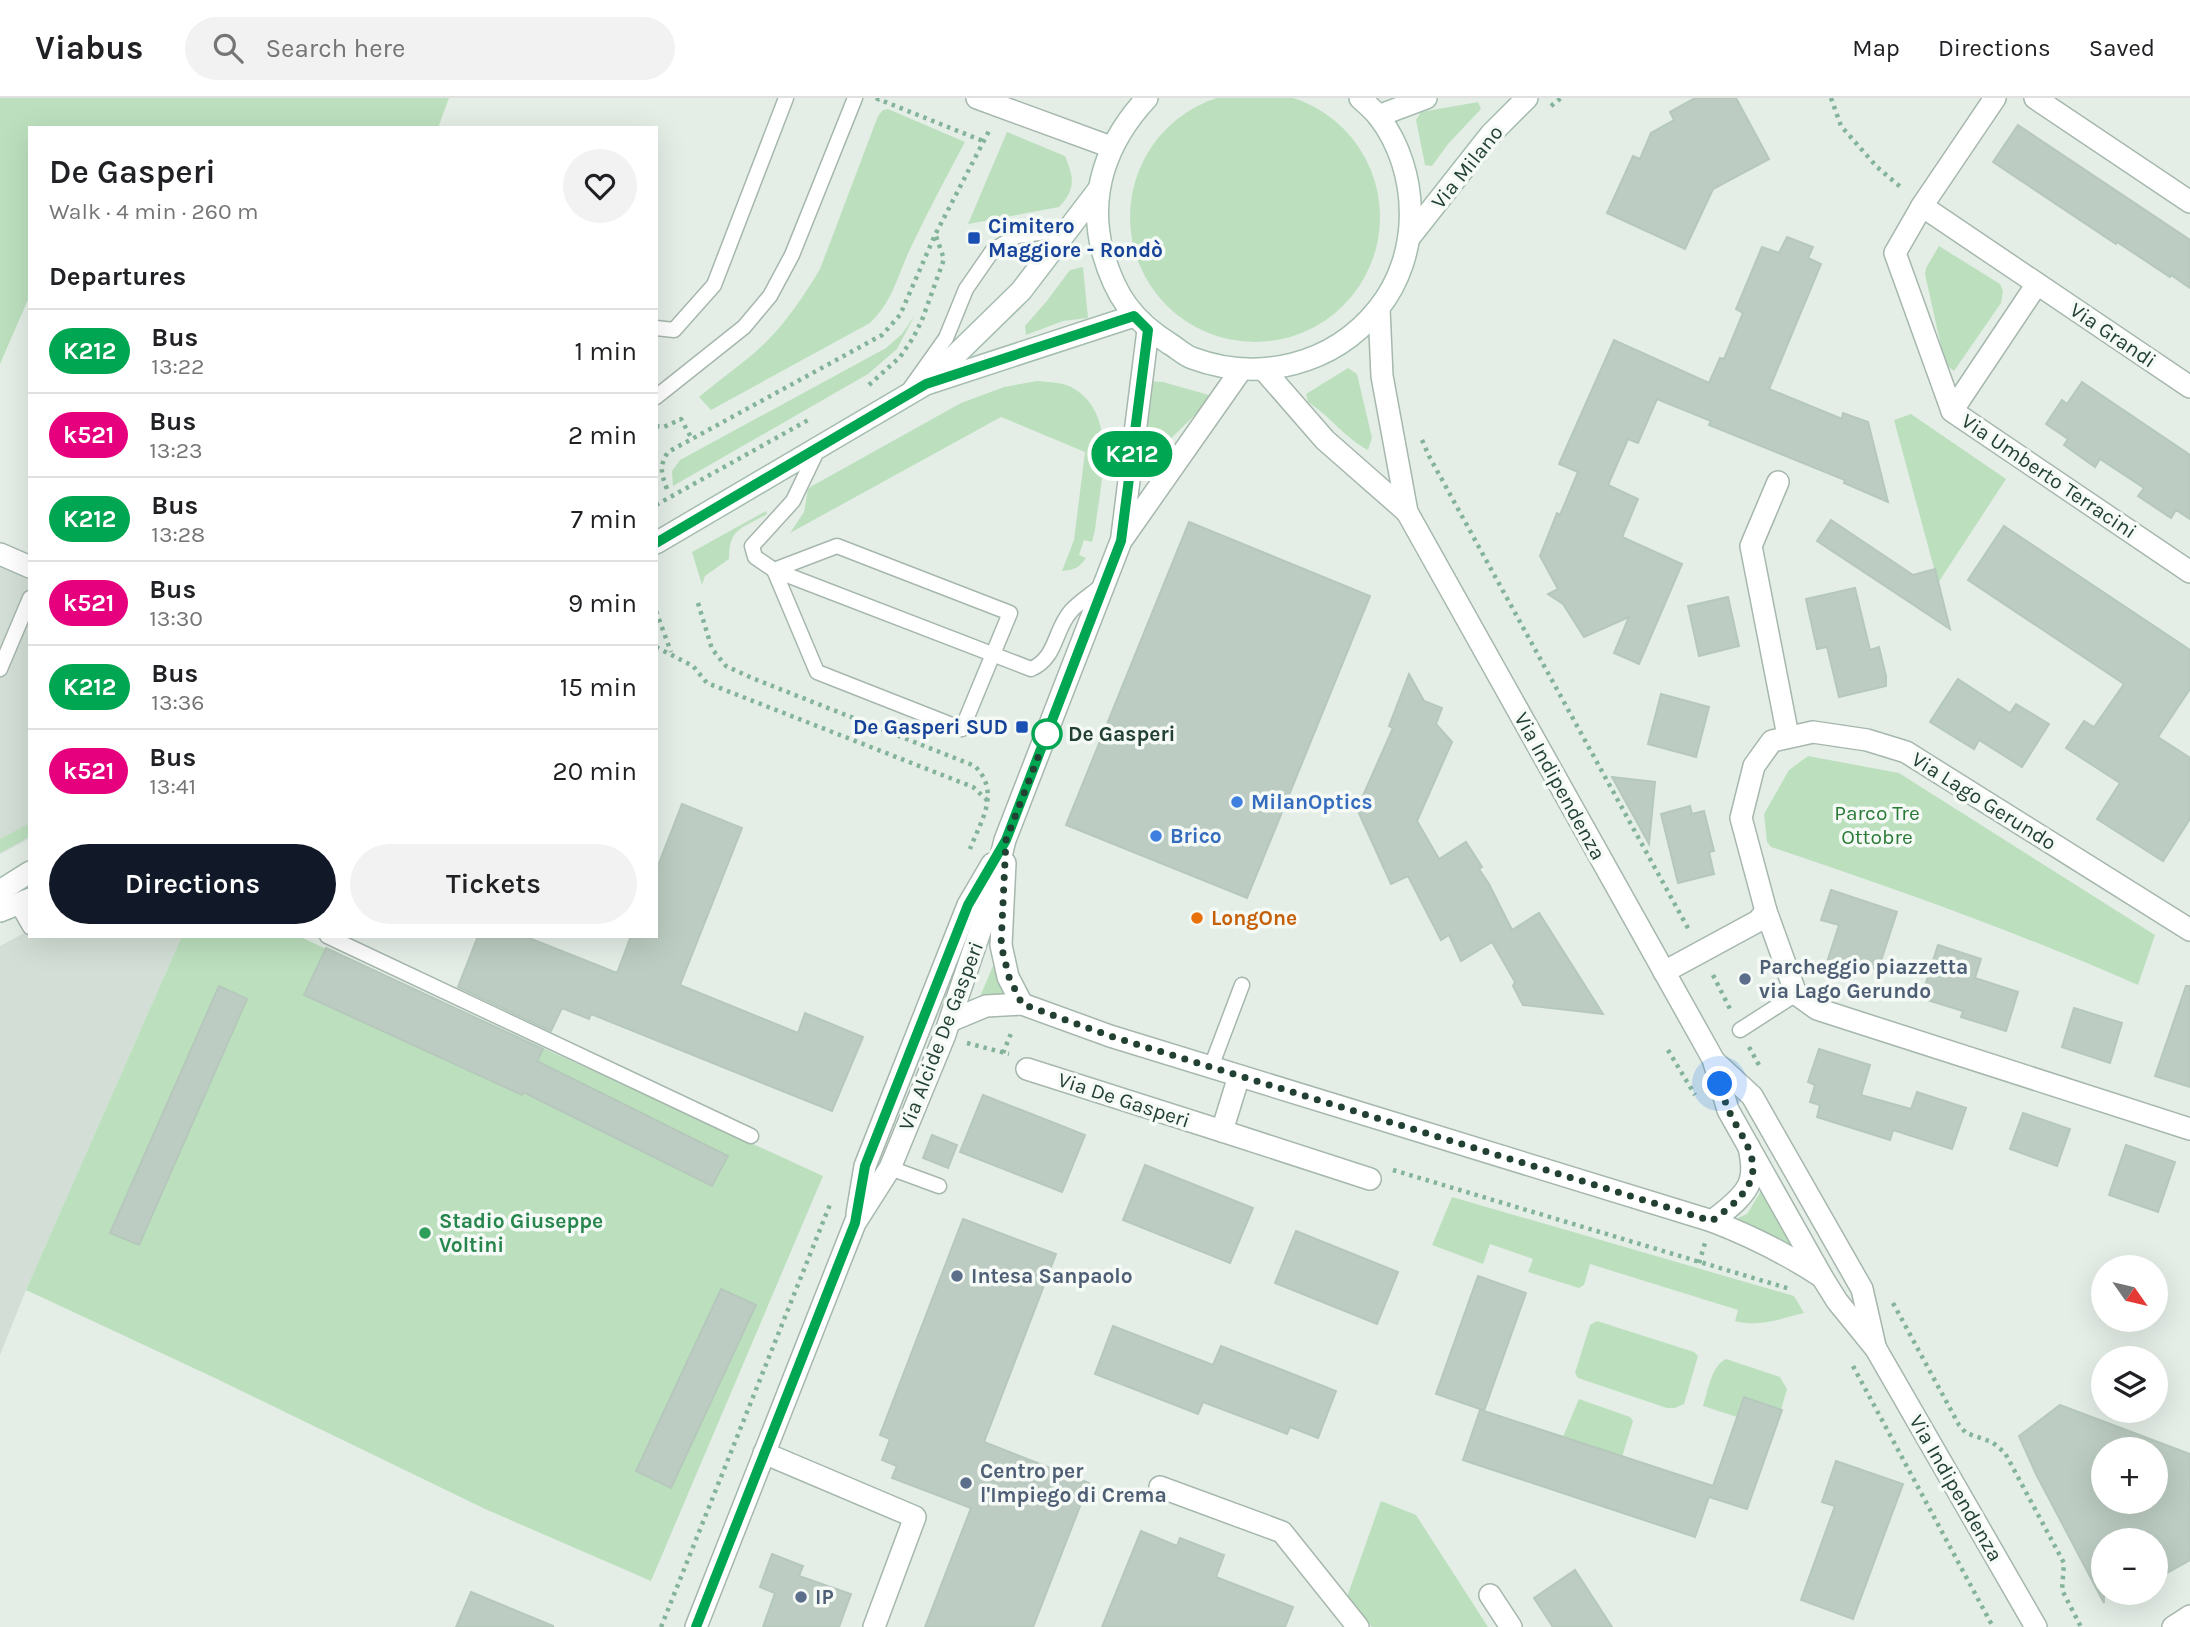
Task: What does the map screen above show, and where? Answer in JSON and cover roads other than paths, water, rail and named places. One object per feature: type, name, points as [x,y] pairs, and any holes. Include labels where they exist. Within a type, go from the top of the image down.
[{"type":"street","points":[[977,98],[1111,147]]},
{"type":"street","points":[[1147,98],[1129,117],[1111,147],[1098,189],[1098,234],[1110,277],[1141,323],[1191,357],[1241,370],[1264,370],[1308,361],[1347,340],[1379,309],[1398,275],[1409,238],[1410,195],[1400,153],[1378,107]]},
{"type":"street","points":[[1360,98],[1378,107],[1426,98]]},
{"type":"street","name":"Via Milano","points":[[1409,238],[1491,134],[1527,98]]},
{"type":"street","name":"Via Umberto Terracini","points":[[1995,98],[1922,206],[1895,253],[1952,411],[2190,572]]},
{"type":"street","points":[[2035,98],[2190,202]]},
{"type":"street","points":[[926,384],[1021,291],[1098,189]]},
{"type":"street","name":"Via Grandi","points":[[1922,206],[2190,387]]},
{"type":"street","points":[[1952,411],[2037,284]]},
{"type":"street","name":"Via Indipendenza","points":[[1379,309],[1382,376],[1407,512],[1713,1059],[1728,1110],[1822,1277],[1837,1301],[1876,1349],[2036,1627]]},
{"type":"street","points":[[658,542],[926,384],[1141,323]]},
{"type":"street","name":"Via Alcide De Gasperi","points":[[1121,541],[1141,323]]},
{"type":"street","name":"Via Alcide De Gasperi","points":[[696,1627],[855,1223],[890,1168],[947,1029],[989,905],[1006,840],[1121,541],[1241,370]]},
{"type":"street","name":"Via Indipendenza","points":[[1264,370],[1325,440],[1407,512]]},
{"type":"street","points":[[1778,482],[1751,546],[1787,736],[1772,741],[1754,766],[1741,818],[1766,911],[1796,994],[1817,1009],[2190,1129]]},
{"type":"street","points":[[0,554],[28,566]]},
{"type":"street","name":"Via Lago Gerundo","points":[[1787,736],[1813,732],[1867,740],[1906,752],[2190,930]]},
{"type":"street","points":[[1006,840],[1001,945],[1009,977],[1022,1004]]},
{"type":"street","name":"Via Alcide De Gasperi","points":[[855,1223],[865,1166],[968,905],[1006,840]]},
{"type":"street","points":[[12,901],[28,875]]},
{"type":"street","points":[[1664,972],[1758,921],[1766,911]]},
{"type":"street","points":[[947,1029],[986,1006],[1022,1004],[1110,1036],[1712,1221],[1753,1237],[1822,1277]]},
{"type":"street","name":"Via Indipendenza","points":[[1713,1059],[1752,1096],[1862,1289],[1876,1349]]},
{"type":"street","name":"Via De Gasperi","points":[[1020,1062],[1222,1131],[1377,1173]]},
{"type":"street","points":[[1222,1131],[1239,1076]]},
{"type":"street","points":[[1712,1221],[1733,1204],[1750,1181],[1752,1161],[1749,1147]]},
{"type":"street","points":[[764,1453],[915,1517],[874,1627]]},
{"type":"street","points":[[1160,1487],[1282,1532],[1358,1627]]},
{"type":"street","points":[[1490,1595],[1511,1627]]},
{"type":"street","points":[[2173,1627],[2190,1616]]},
{"type":"lane","points":[[658,328],[674,330],[714,285],[786,98]]},
{"type":"lane","points":[[658,395],[744,327],[770,296],[792,255],[855,98]]},
{"type":"lane","points":[[904,396],[946,338],[966,289],[993,250],[1017,236],[1067,229]]},
{"type":"lane","points":[[818,449],[793,500],[752,546],[755,556],[774,570],[1031,669],[1041,665],[1051,652],[1070,612],[1105,583]]},
{"type":"lane","points":[[837,546],[1010,613],[962,729],[817,672],[774,570],[837,546]]},
{"type":"lane","points":[[0,669],[28,603]]},
{"type":"lane","points":[[12,901],[28,924]]},
{"type":"lane","points":[[331,938],[751,1136]]},
{"type":"lane","points":[[1211,1067],[1242,985]]},
{"type":"lane","points":[[1740,1030],[1796,994]]},
{"type":"lane","points":[[890,1168],[939,1186]]},
{"type":"place","name":"Cimitero Maggiore - Rondò","points":[[974,238]]},
{"type":"place","name":"De Gasperi SUD","points":[[1022,727]]},
{"type":"place","name":"De Gasperi","points":[[1047,734]]},
{"type":"place","name":"MilanOptics","points":[[1237,802]]},
{"type":"place","name":"Brico","points":[[1156,836]]},
{"type":"place","name":"LongOne","points":[[1197,918]]},
{"type":"place","name":"Parcheggio piazzetta via Lago Gerundo","points":[[1745,979]]},
{"type":"place","name":"Stadio Giuseppe Voltini","points":[[425,1233]]},
{"type":"place","name":"Intesa Sanpaolo","points":[[957,1276]]},
{"type":"place","name":"Centro per l'Impiego di Crema","points":[[966,1483]]},
{"type":"place","name":"IP","points":[[801,1597]]},
{"type":"park label","name":"Parco Tre Ottobre","points":[[1877,825]]}]
